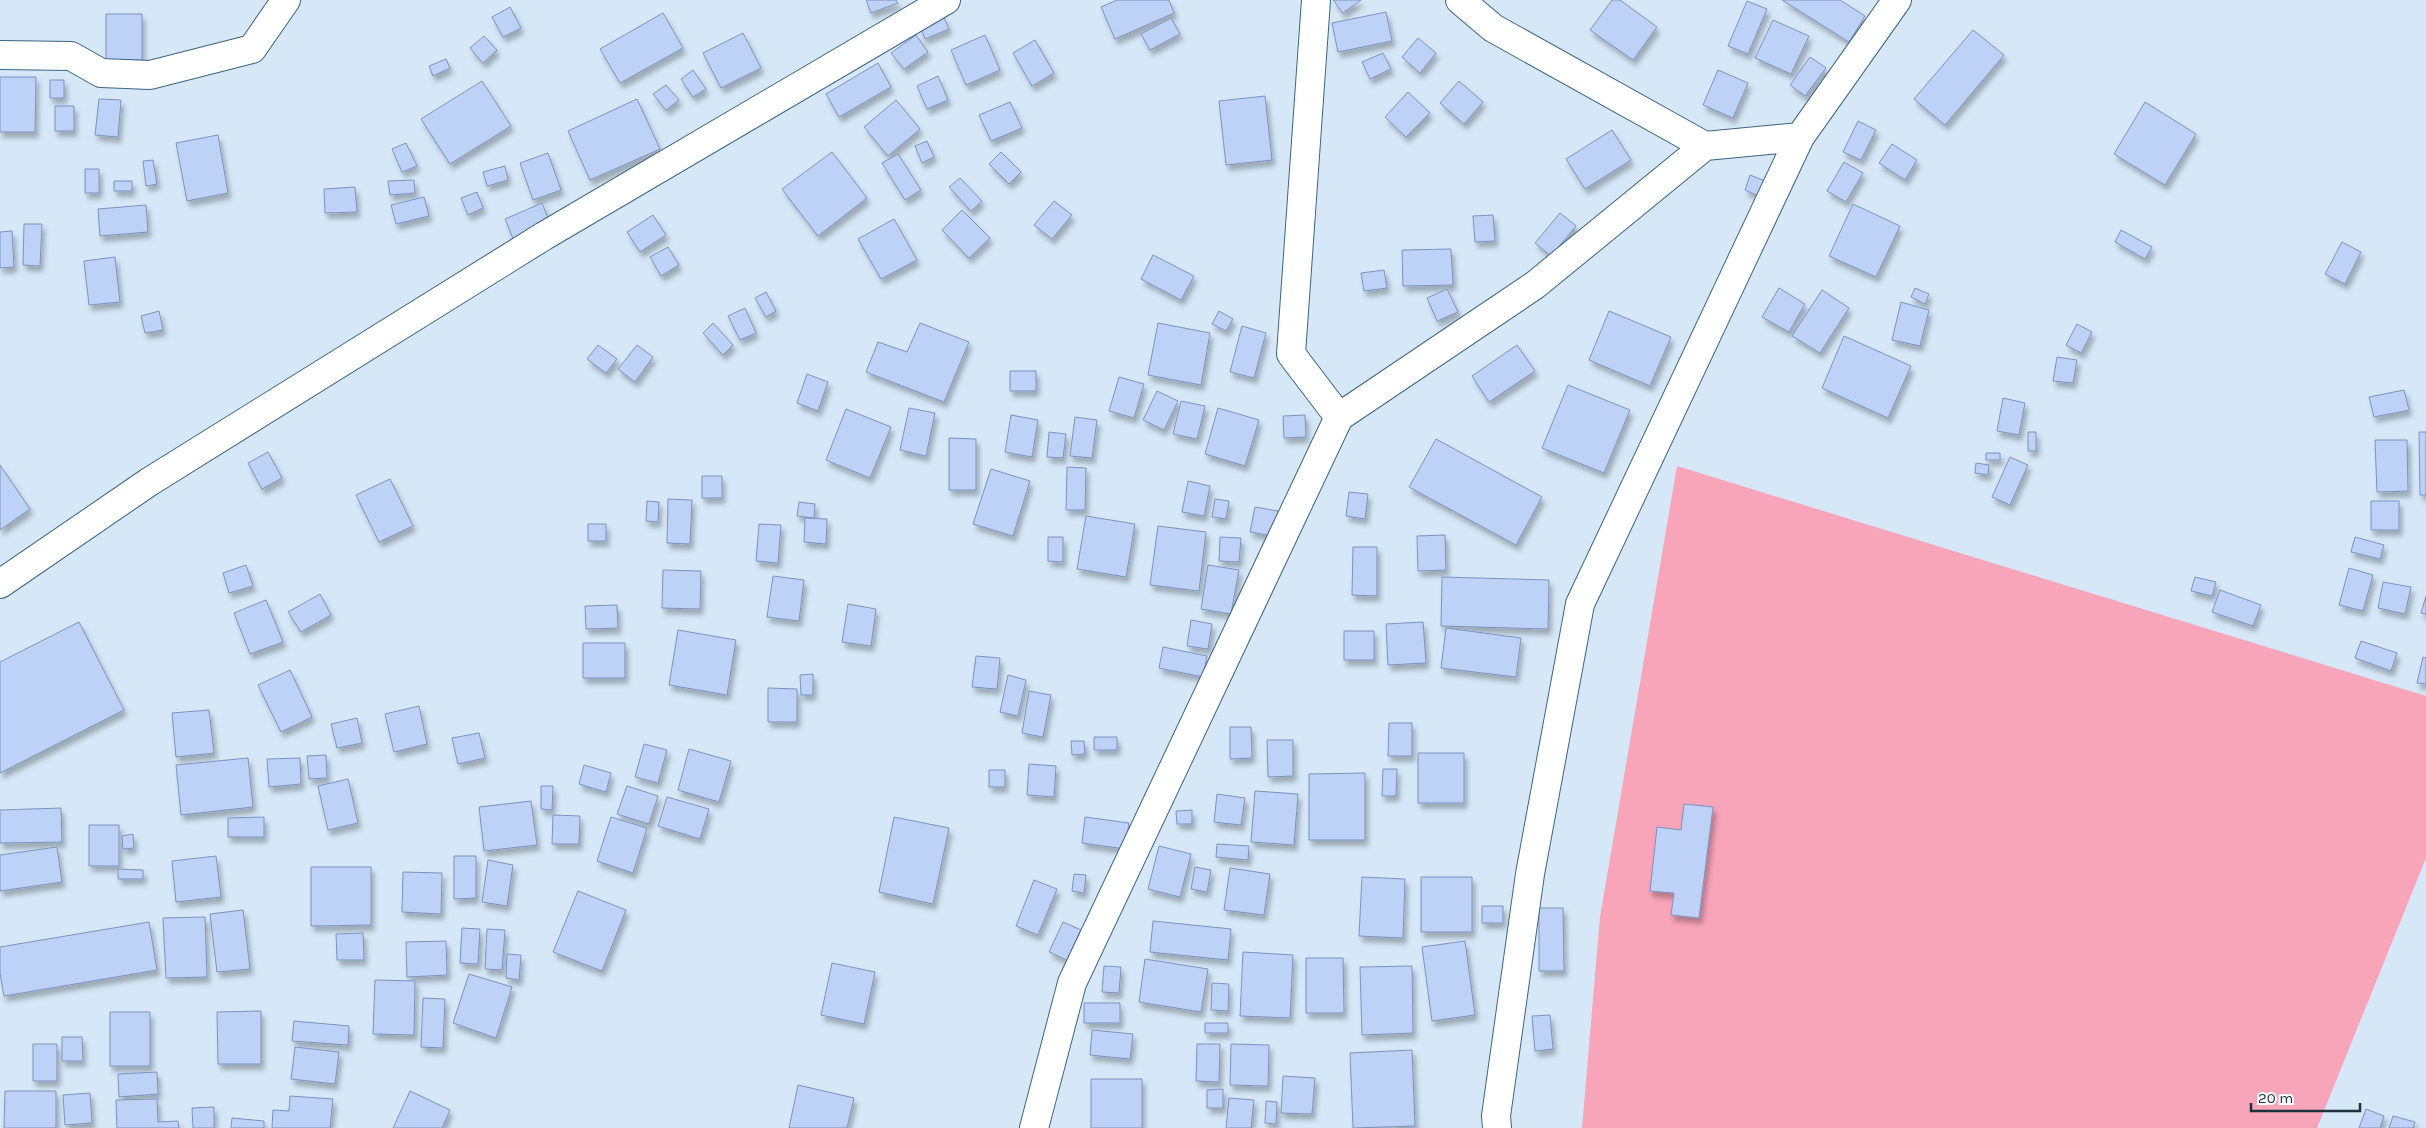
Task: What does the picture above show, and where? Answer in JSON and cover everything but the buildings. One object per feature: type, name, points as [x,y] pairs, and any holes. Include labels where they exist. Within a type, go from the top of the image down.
[{"type":"street","points":[[0,55],[71,56],[101,73],[150,75],[252,49],[286,0]]},
{"type":"street","points":[[0,584],[149,482],[544,236],[946,0]]},
{"type":"street","points":[[1316,0],[1291,354],[1339,417]]},
{"type":"street","points":[[1460,0],[1493,28],[1705,146]]},
{"type":"street","points":[[1497,1128],[1496,1116],[1530,874],[1580,604],[1800,137],[1897,0]]},
{"type":"street","points":[[1034,1128],[1072,983],[1339,417],[1535,285],[1705,146],[1800,137]]},
{"type":"shaded area","points":[[1677,466],[2426,696],[2426,858],[2317,1128],[1582,1128],[1600,917]]}]
